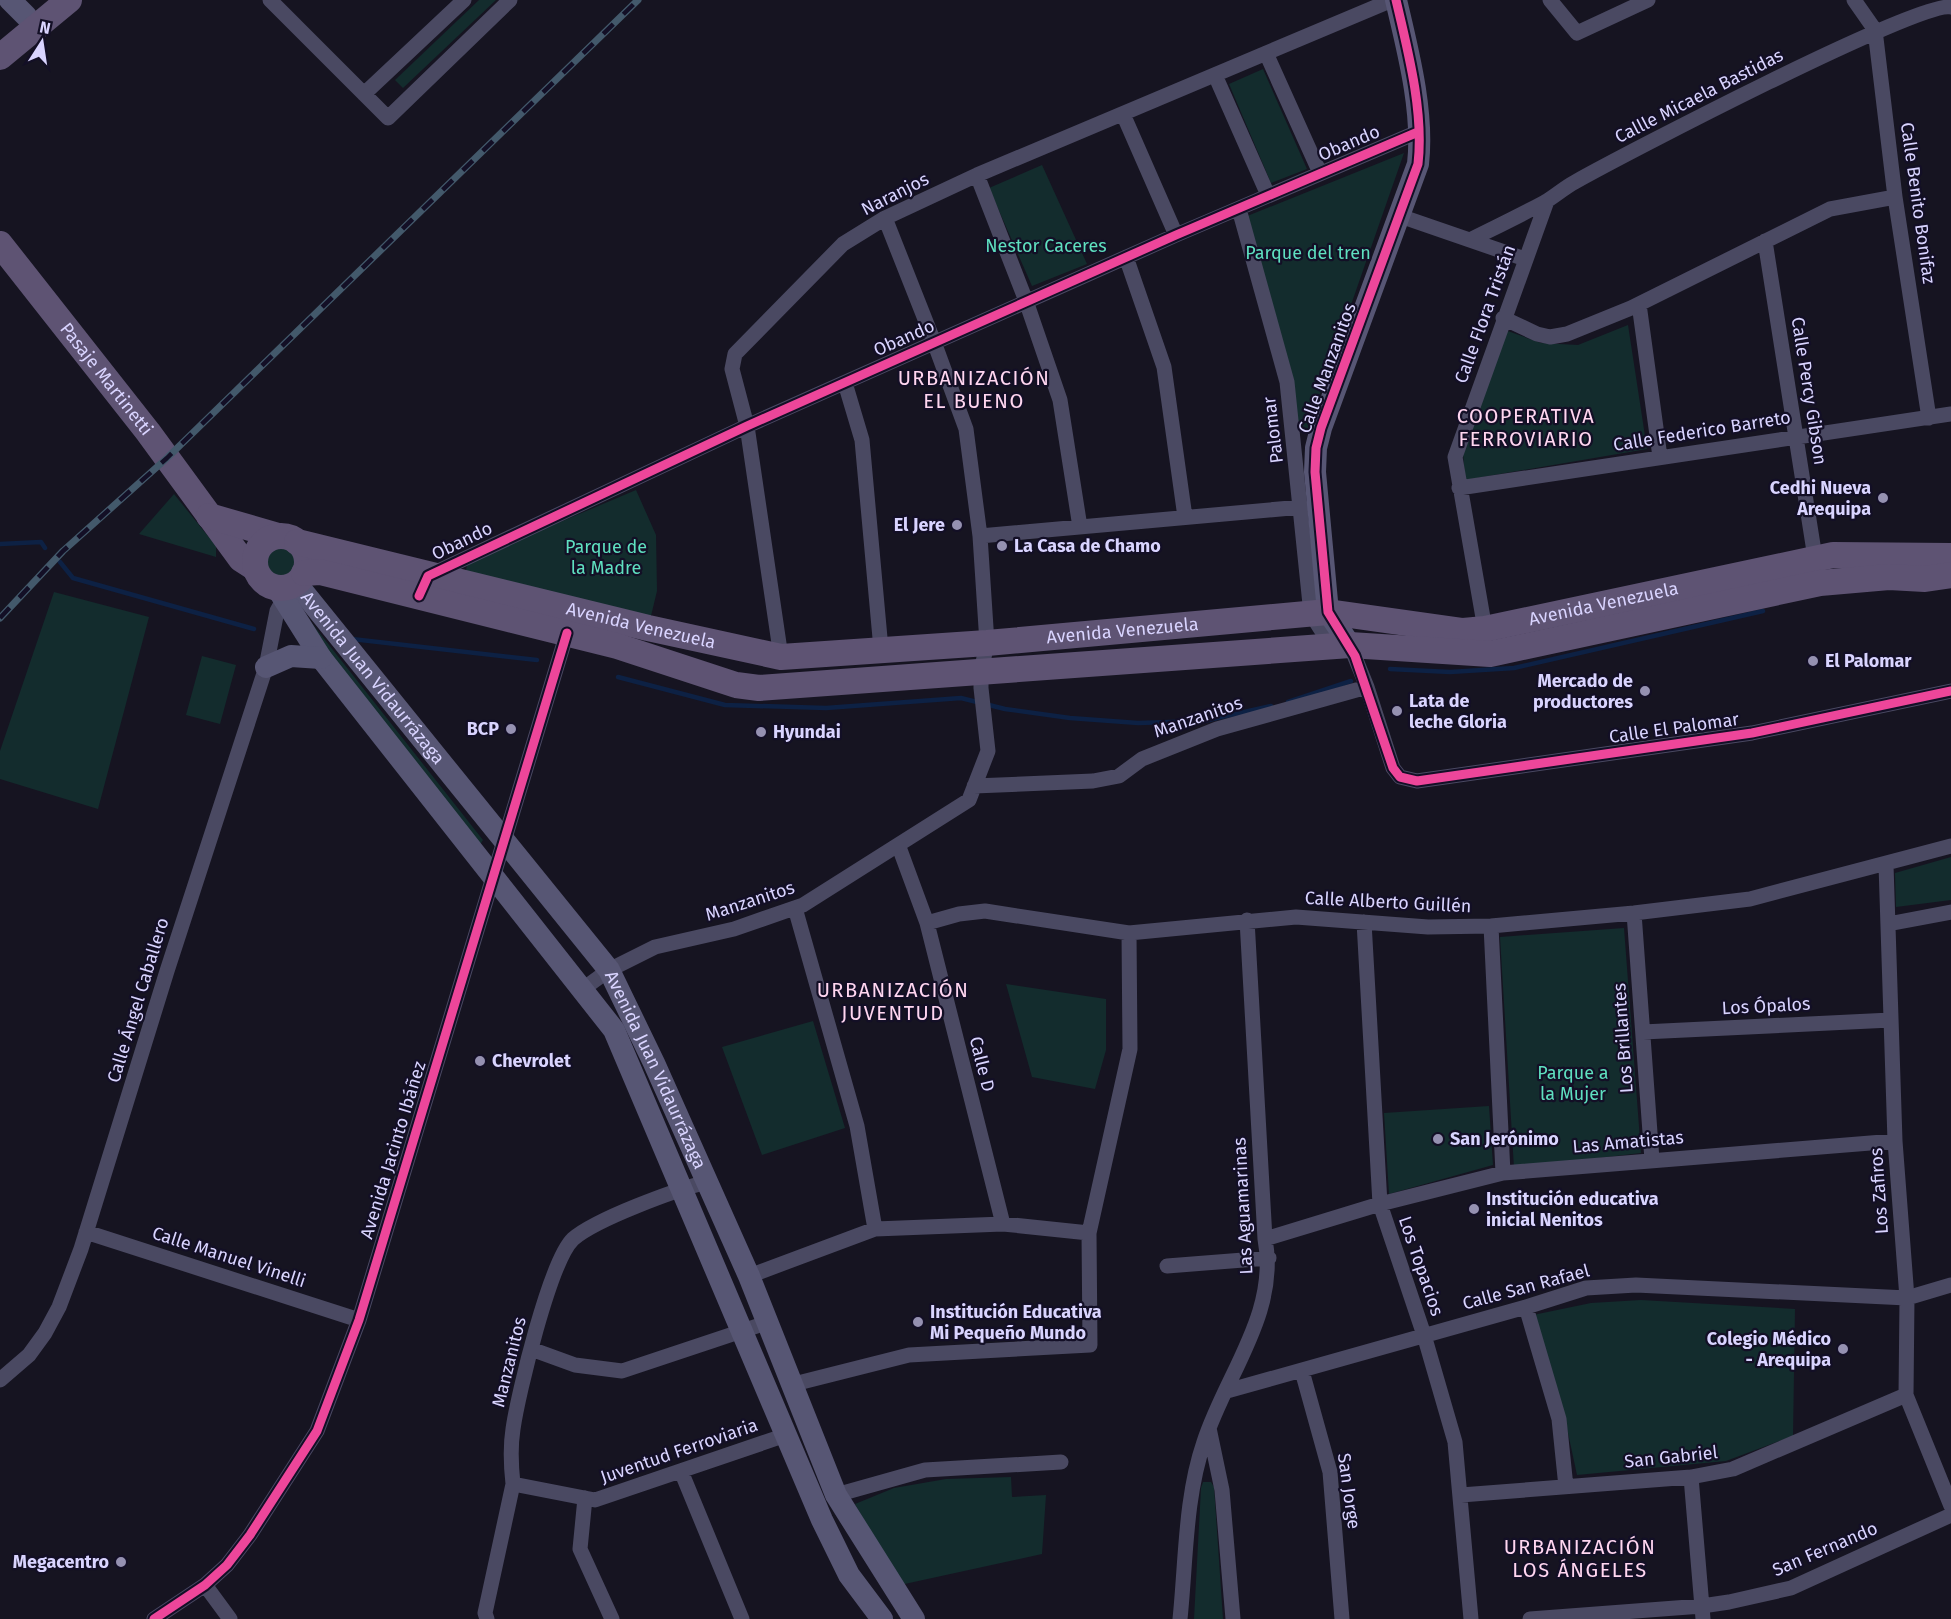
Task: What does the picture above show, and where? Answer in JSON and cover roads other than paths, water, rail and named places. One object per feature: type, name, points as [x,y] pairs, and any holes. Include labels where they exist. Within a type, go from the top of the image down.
[{"type":"main road","points":[[0,37],[29,11],[69,0]]},
{"type":"main road","name":"Calle Manzanitos","points":[[1346,651],[1320,613],[1321,552],[1316,448],[1321,428],[1418,164],[1418,132],[1411,66],[1394,0]]},
{"type":"main road","points":[[0,57],[29,11]]},
{"type":"main road","name":"Pasaje Martinetti","points":[[0,244],[147,432],[241,559],[281,587]]},
{"type":"main road","points":[[209,516],[288,539],[306,560],[281,587],[257,551],[269,539],[288,539]]},
{"type":"main road","name":"Avenida Venezuela","points":[[288,539],[567,633],[617,646],[736,685],[759,688],[981,680],[1346,651],[1490,654],[1817,571],[1833,555],[1925,567],[1951,575]]},
{"type":"main road","points":[[1951,549],[1925,567],[1951,584]]},
{"type":"main road","name":"Avenida Venezuela","points":[[1925,567],[1951,556]]},
{"type":"main road","name":"Avenida Venezuela","points":[[281,587],[320,572],[424,586],[781,657],[987,643],[1320,613],[1463,631],[1817,571]]},
{"type":"main road","name":"Avenida Juan Vidaurrázaga","points":[[281,587],[321,658],[614,1030],[786,1435],[849,1575],[882,1619]]},
{"type":"main road","name":"Avenida Juan Vidaurrázaga","points":[[281,587],[460,787],[609,970],[749,1276],[790,1385],[836,1495],[914,1619]]},
{"type":"main road","points":[[266,667],[291,656],[321,658]]},
{"type":"main road","points":[[438,805],[460,787]]},
{"type":"street","points":[[270,0],[388,118],[510,0]]},
{"type":"street","points":[[364,94],[464,0]]},
{"type":"street","name":"Naranjos","points":[[781,657],[747,426],[732,369],[735,354],[843,244],[885,218],[977,175],[1394,0]]},
{"type":"street","points":[[1550,0],[1577,33],[1648,0]]},
{"type":"street","name":"Calle Benito Bonifaz","points":[[1854,0],[1875,30],[1895,197],[1929,418]]},
{"type":"street","name":"Callle Micaela Bastidas","points":[[1472,239],[1547,201],[1571,184],[1720,104],[1875,30],[1927,9],[1945,5],[1951,7]]},
{"type":"street","points":[[1266,52],[1320,173]]},
{"type":"street","points":[[1215,75],[1268,195]]},
{"type":"street","points":[[1123,114],[1176,235]]},
{"type":"street","name":"Obando","points":[[424,586],[747,426],[1176,235],[1418,132]]},
{"type":"street","points":[[977,175],[1026,302],[1060,400],[1080,527]]},
{"type":"street","points":[[1503,318],[1537,334],[1550,337],[1567,334],[1639,304],[1830,209],[1895,197]]},
{"type":"street","name":"Calle Flora Tristán","points":[[1490,654],[1455,457],[1524,259],[1547,201]]},
{"type":"street","name":"Palomar","points":[[1239,209],[1287,382],[1302,507],[1320,613]]},
{"type":"street","points":[[1400,216],[1472,239],[1524,259]]},
{"type":"street","name":"Manzanitos","points":[[582,989],[609,970],[655,947],[734,929],[795,908],[898,847],[969,800],[988,751],[981,680],[987,643],[980,537],[966,429],[885,218]]},
{"type":"street","name":"Calle Percy Gibson","points":[[1765,241],[1817,571]]},
{"type":"street","points":[[1126,257],[1164,367],[1185,517]]},
{"type":"street","points":[[1639,304],[1660,457]]},
{"type":"street","points":[[845,382],[862,440],[881,649]]},
{"type":"street","name":"Calle Federico Barreto","points":[[1459,488],[1951,414]]},
{"type":"street","points":[[980,537],[1302,507]]},
{"type":"street","name":"Calle Ángel Caballero","points":[[0,1380],[29,1355],[45,1333],[59,1306],[86,1232],[266,667],[281,587]]},
{"type":"street","name":"Avenida Jacinto Ibáñez","points":[[154,1619],[205,1585],[227,1565],[250,1535],[317,1431],[359,1320],[567,633]]},
{"type":"street","name":"Calle Manzanitos","points":[[1346,651],[1366,685],[1393,768],[1400,777]]},
{"type":"street","name":"Manzanitos","points":[[974,786],[1093,781],[1119,776],[1142,759],[1218,729],[1366,685]]},
{"type":"street","name":"Calle El Palomar","points":[[1400,777],[1417,781],[1752,733],[1951,691]]},
{"type":"street","name":"Calle Alberto Guillén","points":[[927,923],[959,914],[985,911],[1129,933],[1296,917],[1428,927],[1491,926],[1634,913],[1750,899],[1951,846]]},
{"type":"street","name":"Calle D","points":[[898,847],[927,923],[1003,1224]]},
{"type":"street","name":"Los Zafiros","points":[[1886,865],[1895,1141],[1906,1298],[1906,1395],[1951,1506]]},
{"type":"street","points":[[795,908],[857,1126],[875,1229]]},
{"type":"street","points":[[1888,924],[1951,912]]},
{"type":"street","name":"Los Brillantes","points":[[1634,913],[1652,1160]]},
{"type":"street","name":"Las Aguamarinas","points":[[1180,1619],[1193,1491],[1209,1428],[1263,1304],[1269,1258],[1265,1239],[1247,920]]},
{"type":"street","name":"Los Topacios","points":[[1364,922],[1380,1204],[1424,1335],[1455,1442],[1471,1619]]},
{"type":"street","points":[[1491,926],[1503,1173]]},
{"type":"street","points":[[790,1385],[909,1356],[1090,1345],[1089,1233],[1130,1050],[1129,933]]},
{"type":"street","name":"Los Ópalos","points":[[1642,1032],[1891,1020]]},
{"type":"street","name":"Las Amatistas","points":[[1265,1239],[1380,1204],[1503,1173],[1895,1141]]},
{"type":"street","name":"Manzanitos","points":[[487,1619],[485,1613],[513,1484],[511,1462],[513,1430],[531,1349],[558,1262],[572,1240],[593,1226],[682,1189],[707,1182]]},
{"type":"street","points":[[749,1276],[875,1229],[1003,1224],[1089,1233]]},
{"type":"street","name":"Calle Manuel Vinelli","points":[[86,1232],[359,1320]]},
{"type":"street","points":[[1167,1266],[1269,1258]]},
{"type":"street","name":"Calle San Rafael","points":[[1227,1391],[1586,1288],[1636,1285],[1906,1298],[1951,1285]]},
{"type":"street","points":[[1526,1307],[1559,1419],[1566,1487]]},
{"type":"street","points":[[531,1349],[575,1365],[622,1371],[766,1323]]},
{"type":"street","name":"San Jorge","points":[[1302,1371],[1330,1472],[1342,1619]]},
{"type":"street","name":"San Gabriel","points":[[1461,1495],[1691,1477],[1733,1469],[1906,1395]]},
{"type":"street","points":[[1209,1428],[1222,1490],[1233,1619]]},
{"type":"street","name":"Juventud Ferroviaria","points":[[513,1484],[595,1500],[786,1435]]},
{"type":"street","points":[[836,1495],[926,1470],[1061,1461]]},
{"type":"street","points":[[681,1471],[742,1619]]},
{"type":"street","points":[[1691,1477],[1702,1612]]},
{"type":"street","points":[[585,1498],[580,1549],[612,1619]]},
{"type":"street","name":"San Fernando","points":[[1530,1619],[1702,1612],[1791,1588],[1951,1515]]},
{"type":"street","points":[[205,1585],[230,1619]]},
{"type":"waterway","points":[[0,544],[41,542],[45,548]]},
{"type":"waterway","points":[[60,562],[73,578],[254,629]]},
{"type":"waterway","points":[[1390,669],[1450,672],[1514,668],[1763,611]]},
{"type":"waterway","points":[[352,639],[537,660]]},
{"type":"waterway","points":[[618,677],[725,705],[826,708],[961,698],[1005,709],[1070,718],[1138,723],[1204,721],[1271,706]]},
{"type":"waterway","points":[[1288,702],[1351,681]]},
{"type":"railway","points":[[0,618],[63,551],[167,458],[638,0]]},
{"type":"place","name":"Cedhi Nueva Arequipa","points":[[1883,498]]},
{"type":"place","name":"El Jere","points":[[957,525]]},
{"type":"place","name":"La Casa de Chamo","points":[[1002,546]]},
{"type":"place","name":"El Palomar","points":[[1813,661]]},
{"type":"place","name":"Mercado de productores","points":[[1645,691]]},
{"type":"place","name":"Lata de leche Gloria","points":[[1397,711]]},
{"type":"place","name":"BCP","points":[[511,729]]},
{"type":"place","name":"Hyundai","points":[[761,732]]},
{"type":"place","name":"Chevrolet","points":[[480,1061]]},
{"type":"place","name":"San Jerónimo","points":[[1438,1139]]},
{"type":"place","name":"Institución educativa inicial Nenitos","points":[[1474,1209]]},
{"type":"place","name":"Institución Educativa Mi Pequeño Mundo","points":[[918,1322]]},
{"type":"place","name":"Colegio Médico - Arequipa","points":[[1843,1349]]},
{"type":"place","name":"Megacentro","points":[[121,1562]]},
{"type":"district","name":"URBANIZACIÓN EL BUENO","points":[[974,390]]},
{"type":"district","name":"COOPERATIVA FERROVIARIO","points":[[1526,428]]},
{"type":"district","name":"URBANIZACIÓN JUVENTUD","points":[[893,1002]]},
{"type":"district","name":"URBANIZACIÓN LOS ÁNGELES","points":[[1580,1558]]},
{"type":"park label","name":"Nestor Caceres","points":[[1046,246]]},
{"type":"park label","name":"Parque del tren","points":[[1308,253]]},
{"type":"park label","name":"Parque de la Madre","points":[[606,557]]},
{"type":"park label","name":"Parque a la Mujer","points":[[1573,1083]]}]
